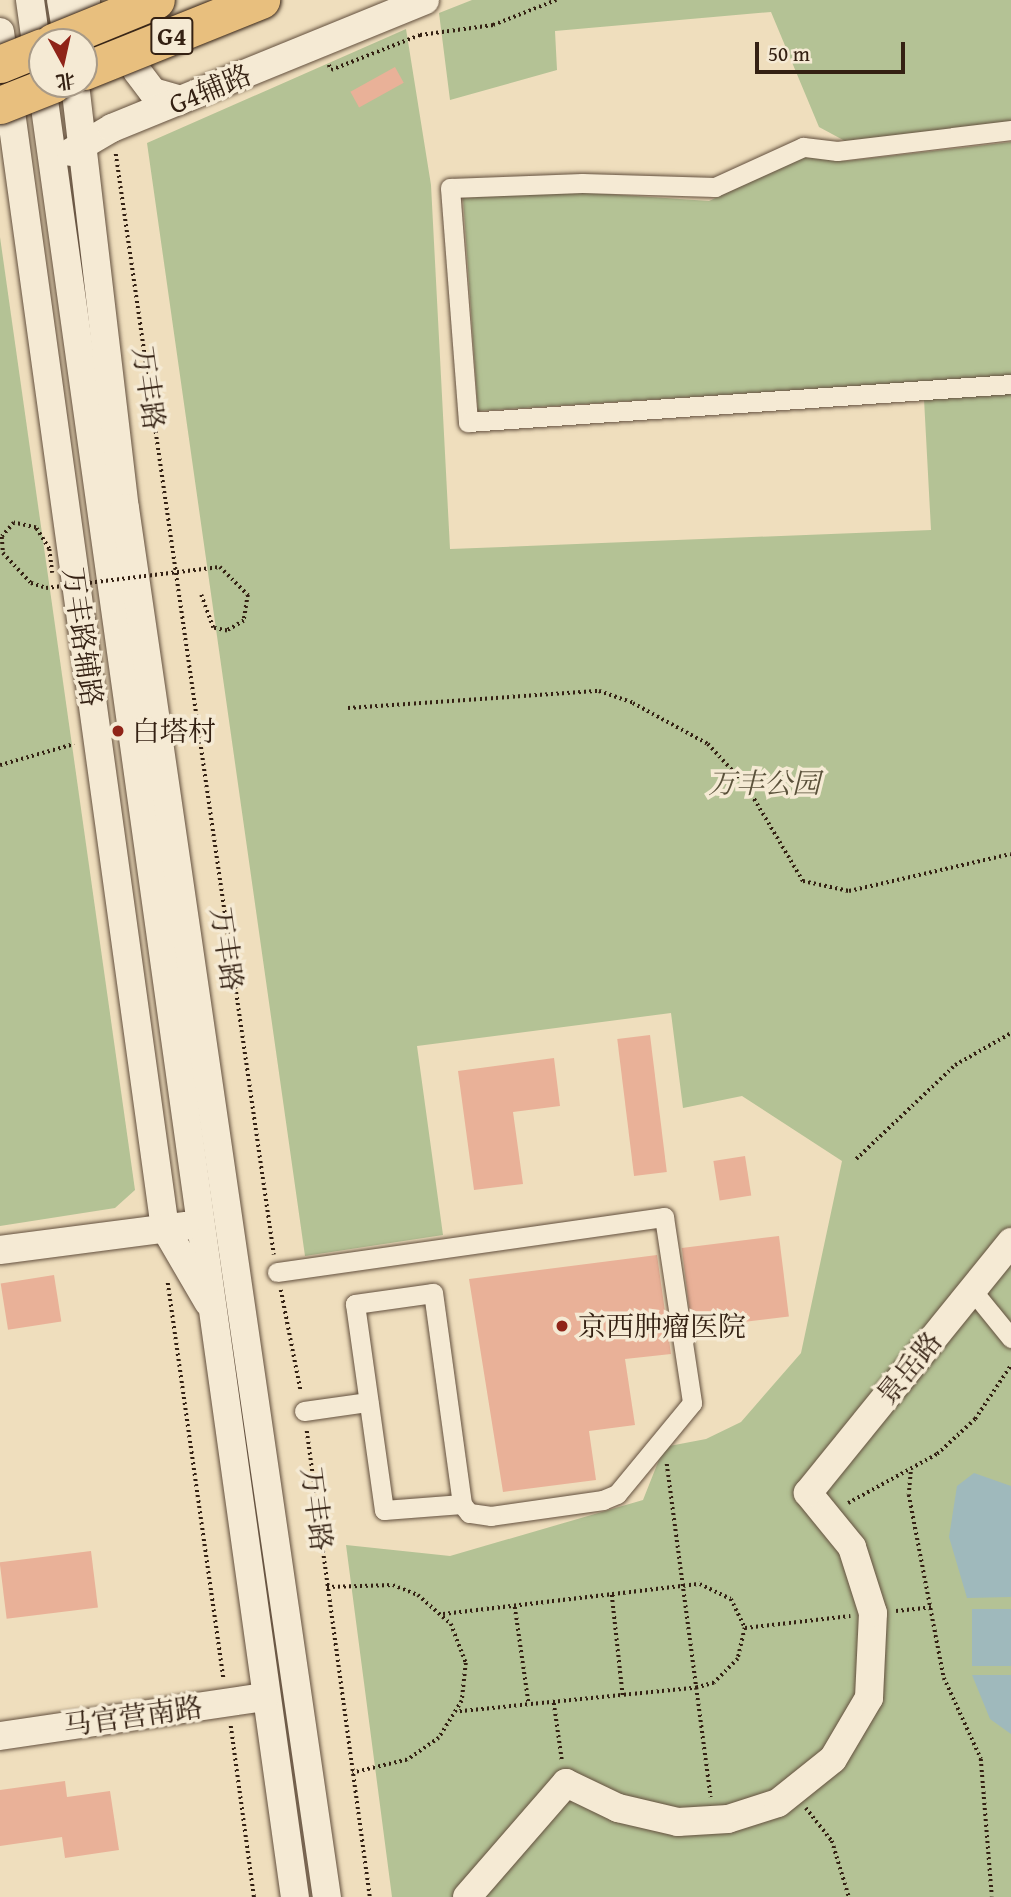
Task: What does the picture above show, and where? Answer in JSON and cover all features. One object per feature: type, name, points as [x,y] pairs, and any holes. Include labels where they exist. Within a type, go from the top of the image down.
[{"type":"highway","name":"G4","points":[[87,28],[156,0]]},
{"type":"highway","name":"G4","points":[[98,65],[261,0]]},
{"type":"highway","name":"G4","points":[[0,64],[28,52]]},
{"type":"highway","points":[[0,105],[28,94]]},
{"type":"main road","points":[[30,0],[295,1897]]},
{"type":"main road","points":[[58,28],[61,0]]},
{"type":"main road","points":[[66,28],[86,0]]},
{"type":"main road","points":[[130,0],[127,23],[137,71],[153,92],[181,100]]},
{"type":"main road","name":"G4辅路","points":[[11,183],[53,163],[112,128],[425,0]]},
{"type":"main road","name":"万丰路辅路","points":[[0,32],[11,183],[165,1228],[214,1313]]},
{"type":"main road","name":"万丰路","points":[[77,98],[85,144],[125,508],[327,1897]]},
{"type":"main road","points":[[0,1250],[202,1224]]},
{"type":"main road","name":"景岳路","points":[[827,1513],[808,1493],[1011,1242]]},
{"type":"main road","points":[[467,1897],[566,1783],[618,1808],[678,1822],[714,1820],[778,1803],[794,1793],[833,1759],[869,1698],[873,1614],[852,1547],[827,1513]]},
{"type":"main road","name":"马官营南路","points":[[0,1736],[265,1697]]},
{"type":"street","points":[[1011,130],[837,151],[803,147],[715,187],[582,183],[450,188],[468,422],[1011,384]]},
{"type":"street","points":[[277,1272],[664,1217],[692,1402],[617,1494],[491,1516],[470,1513],[462,1504],[433,1293],[355,1304],[384,1510],[462,1504]]},
{"type":"street","points":[[972,1290],[1011,1338]]},
{"type":"street","points":[[304,1411],[368,1402]]},
{"type":"path","points":[[325,42],[331,70],[420,35],[493,25],[556,0]]},
{"type":"path","name":"万丰路","points":[[112,128],[277,1272],[304,1411],[370,1897]]},
{"type":"path","points":[[51,573],[49,549],[36,528],[14,523],[2,537],[4,553],[31,583],[46,588],[220,566],[248,595],[244,621],[227,631],[213,628],[201,595]]},
{"type":"path","points":[[348,708],[599,691],[633,703],[708,744],[746,785],[803,881],[849,891],[1011,854]]},
{"type":"path","points":[[0,765],[74,744]]},
{"type":"path","points":[[856,1158],[956,1065],[1011,1033]]},
{"type":"path","points":[[167,1269],[169,1323],[228,1702],[254,1897]]},
{"type":"path","points":[[827,1513],[911,1472],[975,1419],[1011,1365]]},
{"type":"path","points":[[666,1451],[714,1820]]},
{"type":"path","points":[[911,1472],[909,1494],[944,1678],[981,1759],[992,1897]]},
{"type":"path","points":[[443,1614],[700,1584],[731,1599],[745,1628],[738,1659],[714,1683],[697,1688],[456,1712]]},
{"type":"path","points":[[327,1587],[393,1585],[443,1614],[466,1663],[456,1712],[439,1738],[417,1755],[353,1773]]},
{"type":"path","points":[[612,1595],[623,1696]]},
{"type":"path","points":[[515,1607],[529,1705]]},
{"type":"path","points":[[745,1628],[932,1607]]},
{"type":"path","points":[[554,1703],[566,1783]]},
{"type":"path","points":[[794,1793],[832,1841],[849,1897]]},
{"type":"green space","points":[[472,0],[1011,0],[1011,122],[845,141],[819,127],[771,12],[555,31],[557,70],[450,100],[439,13]]},
{"type":"green space","name":"万丰公园","points":[[406,29],[431,185],[450,549],[931,530],[924,399],[1011,393],[1011,1897],[392,1897],[346,1545],[450,1556],[643,1500],[664,1447],[706,1439],[741,1422],[801,1353],[842,1161],[742,1096],[683,1108],[671,1013],[417,1046],[443,1235],[305,1256],[147,143]]},
{"type":"green space","points":[[1011,142],[1011,376],[478,411],[463,198],[578,192],[709,201],[804,157],[846,161]]},
{"type":"green space","points":[[0,237],[135,1190],[115,1208],[0,1226]]},
{"type":"water","points":[[974,1473],[1011,1486],[1011,1597],[967,1598],[949,1537],[957,1486]]},
{"type":"water","points":[[972,1609],[1011,1609],[1011,1666],[972,1666]]},
{"type":"water","points":[[972,1675],[1011,1675],[1011,1734],[990,1719]]},
{"type":"building","points":[[395,67],[404,83],[359,107],[350,92]]},
{"type":"building","points":[[650,1035],[667,1172],[634,1176],[617,1039]]},
{"type":"building","points":[[554,1058],[560,1106],[513,1112],[523,1184],[474,1190],[458,1071]]},
{"type":"building","points":[[745,1156],[751,1196],[720,1201],[713,1161]]},
{"type":"building","points":[[779,1236],[789,1316],[692,1328],[682,1248]]},
{"type":"building","points":[[657,1255],[671,1354],[625,1359],[635,1425],[589,1431],[596,1480],[503,1492],[469,1279]]},
{"type":"building","points":[[54,1275],[61,1321],[8,1330],[1,1283]]},
{"type":"building","points":[[91,1551],[98,1608],[7,1619],[0,1562]]},
{"type":"building","points":[[65,1781],[67,1797],[110,1791],[119,1850],[65,1858],[62,1837],[0,1846],[0,1790]]},
{"type":"place","name":"白塔村","points":[[118,731]]},
{"type":"place","name":"京西肿瘤医院","points":[[562,1326]]}]
